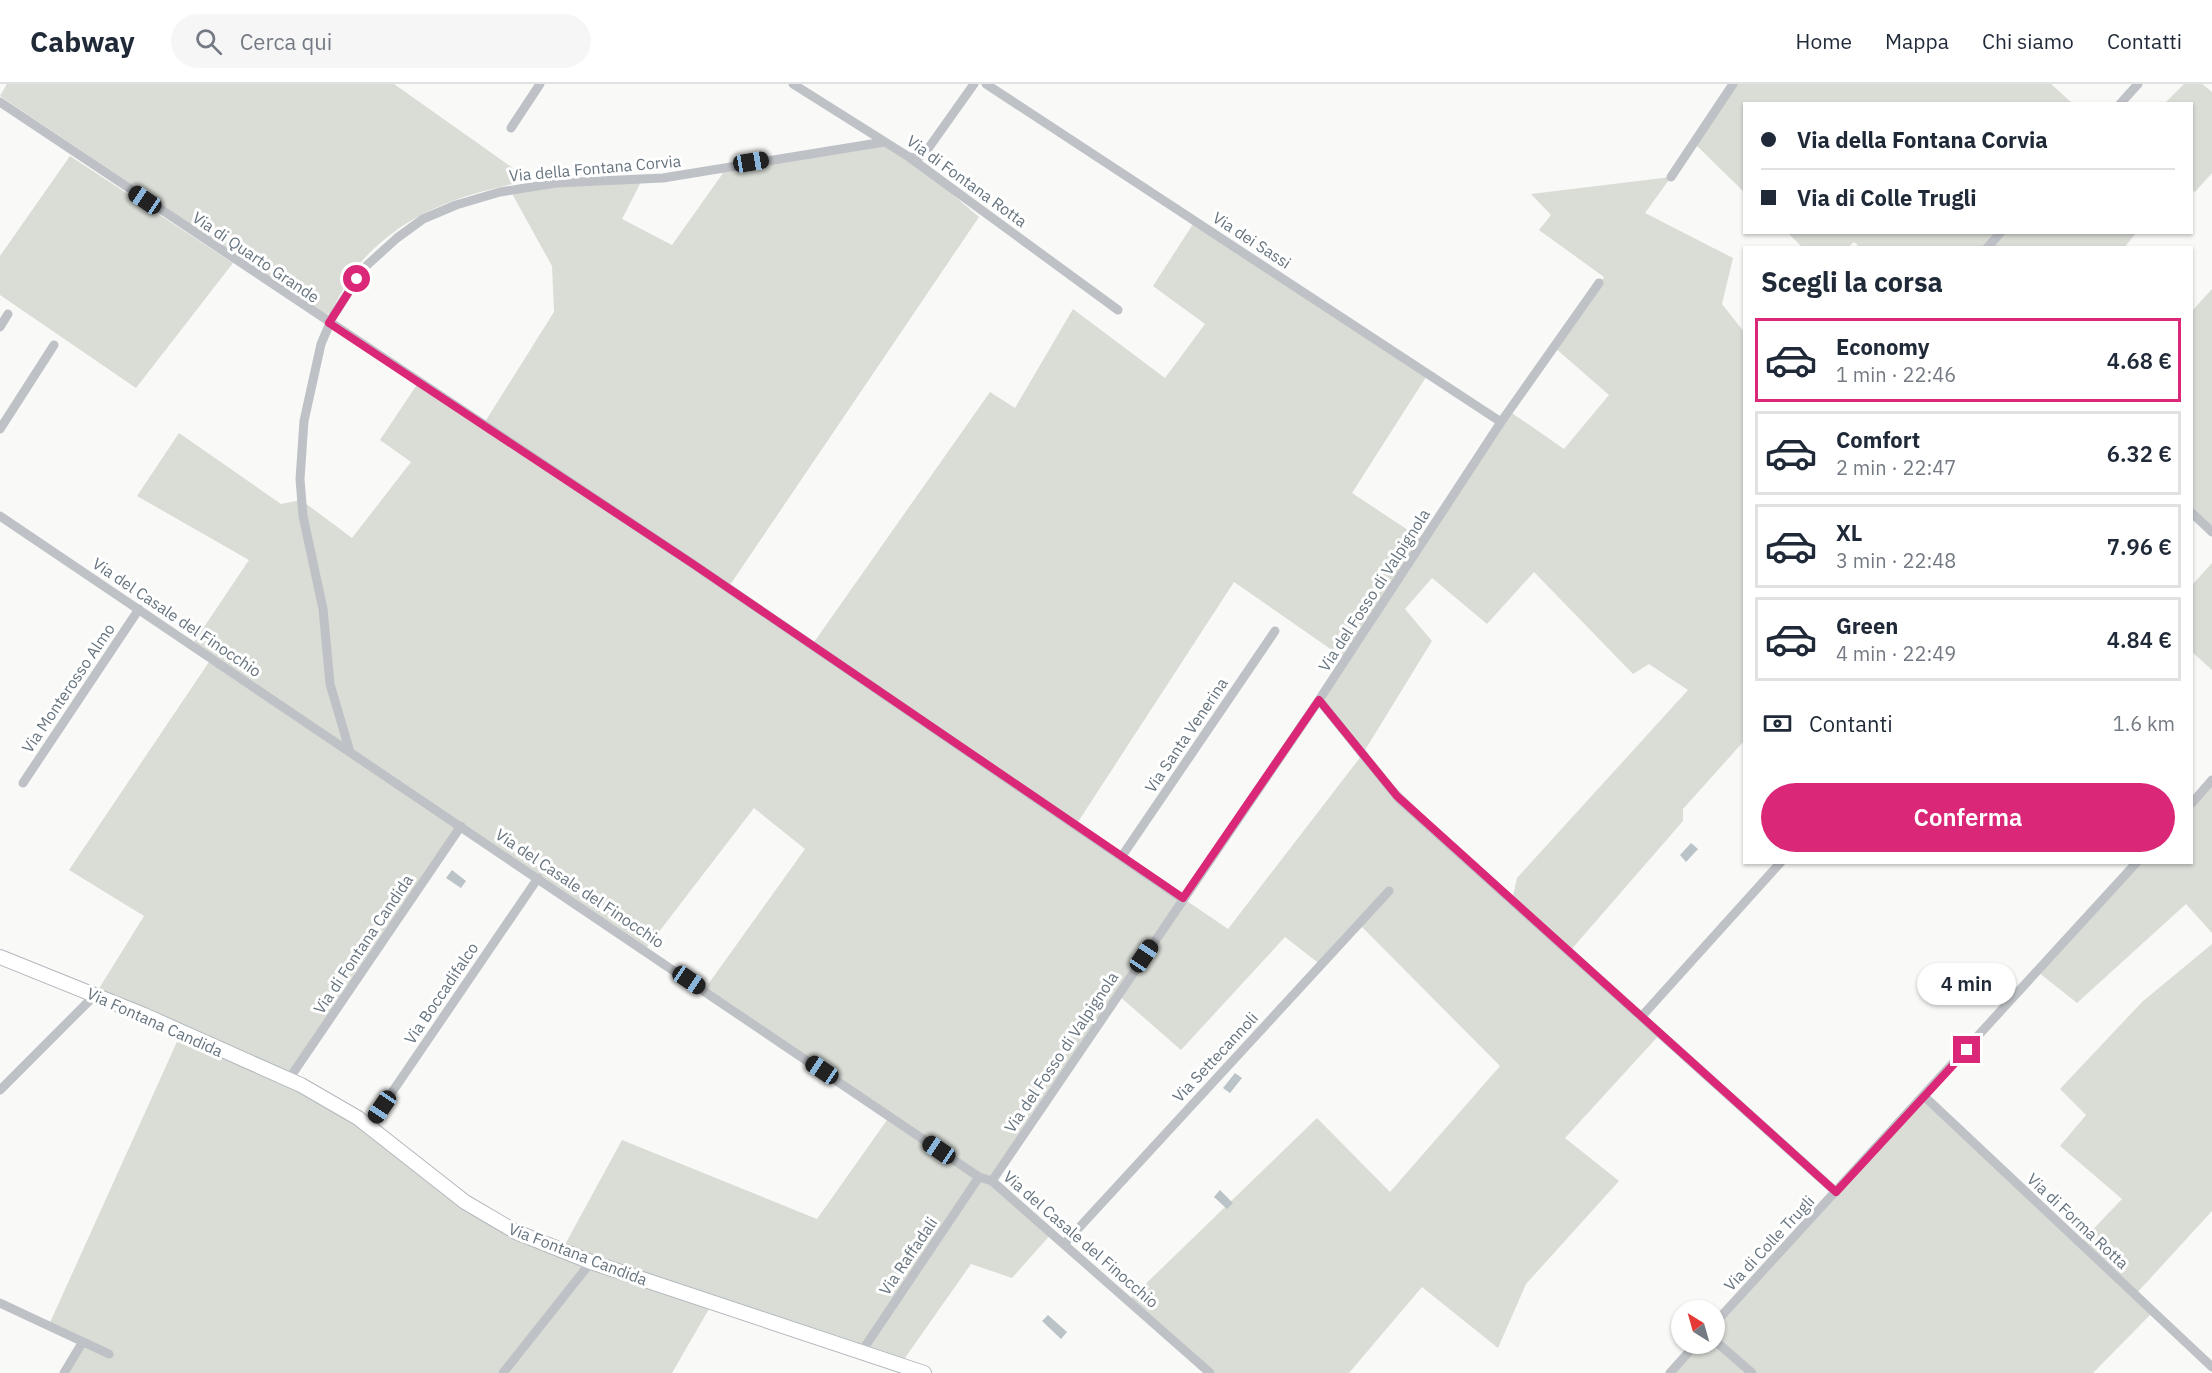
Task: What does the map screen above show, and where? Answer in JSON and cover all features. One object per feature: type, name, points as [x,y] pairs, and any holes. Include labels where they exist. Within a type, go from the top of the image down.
[{"type":"main road","name":"Via Fontana Candida","points":[[0,957],[95,995],[289,1079],[369,1126],[485,1216],[516,1232],[591,1262],[924,1373]]},
{"type":"street","points":[[511,128],[540,84]]},
{"type":"street","name":"Via di Fontana Rotta","points":[[793,84],[909,157],[1118,310]]},
{"type":"street","points":[[909,157],[918,158],[925,153],[974,84]]},
{"type":"street","name":"Via dei Sassi","points":[[986,84],[1501,422]]},
{"type":"street","points":[[1671,177],[1733,84]]},
{"type":"street","points":[[2122,102],[2138,84]]},
{"type":"street","name":"Via di Quarto Grande","points":[[0,102],[693,564],[1183,898]]},
{"type":"street","name":"Via della Fontana Corvia","points":[[350,752],[331,688],[323,609],[303,516],[300,486],[307,405],[319,350],[329,323],[357,279],[380,252],[423,219],[474,199],[547,184],[669,178],[884,142]]},
{"type":"street","points":[[1989,246],[1999,234]]},
{"type":"street","name":"Via del Fosso di Valpignola","points":[[992,1180],[1319,700],[1501,422],[1599,284]]},
{"type":"street","points":[[0,327],[8,314]]},
{"type":"street","points":[[0,429],[54,345]]},
{"type":"street","points":[[2193,514],[2212,532]]},
{"type":"street","name":"Via del Casale del Finocchio","points":[[0,517],[979,1177],[992,1180],[1210,1373]]},
{"type":"street","name":"Via Monterosso Almo","points":[[23,783],[139,609]]},
{"type":"street","name":"Via Santa Venerina","points":[[1122,856],[1275,631]]},
{"type":"street","points":[[1319,700],[1397,796],[1836,1192]]},
{"type":"street","points":[[2193,802],[2212,780]]},
{"type":"street","name":"Via di Fontana Candida","points":[[289,1079],[461,826]]},
{"type":"street","points":[[1642,1016],[1779,864]]},
{"type":"street","name":"Via di Colle Trugli","points":[[1725,1312],[2135,864]]},
{"type":"street","name":"Via Boccadifalco","points":[[369,1126],[538,878]]},
{"type":"street","name":"Via Settecannoli","points":[[1064,1244],[1389,891]]},
{"type":"street","points":[[0,1090],[95,995]]},
{"type":"street","name":"Via di Forma Rotta","points":[[1924,1096],[2212,1367]]},
{"type":"street","name":"Via Raffadali","points":[[862,1352],[979,1177]]},
{"type":"street","points":[[503,1373],[591,1262]]},
{"type":"street","points":[[0,1303],[109,1354]]},
{"type":"street","points":[[64,1373],[82,1343]]},
{"type":"street","points":[[1725,1350],[1752,1373]]},
{"type":"street","points":[[1670,1373],[1687,1354]]},
{"type":"shaded area","points":[[7,84],[394,84],[530,180],[483,191],[439,206],[399,228],[362,261],[330,313],[326,315],[0,96]]},
{"type":"shaded area","points":[[1733,84],[2051,84],[2071,102],[1743,102],[1743,191],[1694,143]]},
{"type":"shaded area","points":[[2184,84],[2202,84],[2212,92],[2212,173],[2195,192],[2193,190],[2193,102],[2166,102]]},
{"type":"shaded area","points":[[884,142],[909,157],[979,217],[728,588],[812,645],[990,392],[1015,408],[1073,309],[1165,378],[1205,324],[1153,286],[1195,221],[1428,374],[1352,493],[1423,540],[1509,411],[1564,449],[1609,395],[1554,347],[1604,277],[1539,230],[1551,215],[1531,194],[1671,177],[1645,213],[1733,258],[1722,304],[1743,331],[1743,742],[1683,809],[1683,821],[1570,951],[1661,1033],[1565,1138],[1619,1181],[1526,1284],[1498,1348],[1422,1287],[1349,1373],[1210,1373],[1129,1300],[1317,1118],[1390,1192],[1500,1066],[1359,924],[1321,965],[1285,937],[1181,1050],[1118,995],[992,1180],[1052,1233],[1012,1278],[971,1264],[900,1365],[713,1302],[672,1373],[64,1373],[82,1343],[48,1327],[181,1033],[95,995],[144,916],[69,870],[211,659],[192,645],[249,560],[137,496],[179,433],[281,504],[301,500],[352,538],[411,462],[380,440],[418,383],[483,425],[554,312],[552,266],[510,190],[642,180],[622,219],[672,245],[728,166]],"holes":[[[1534,572],[1633,674],[1649,664],[1688,690],[1517,878],[1512,900],[1362,755],[1432,641],[1405,609],[1432,578],[1487,624]],[[1234,582],[1345,659],[1319,700],[1362,755],[1228,929],[1076,825]],[[754,808],[805,849],[704,990],[887,1120],[817,1219],[622,1140],[562,1250],[443,1186],[290,1079],[461,826],[645,950]]]},
{"type":"shaded area","points":[[70,156],[233,263],[136,388],[0,295],[0,256]]},
{"type":"shaded area","points":[[1789,234],[2135,234],[2126,246],[1859,246],[1854,242],[1849,246],[1801,246]]},
{"type":"shaded area","points":[[2212,289],[2212,532],[2193,514],[2193,310]]},
{"type":"shaded area","points":[[2212,563],[2212,670],[2193,653],[2193,584]]},
{"type":"shaded area","points":[[2212,780],[2212,933],[2186,904],[2077,1003],[2038,972],[2136,864],[2193,864],[2193,802]]},
{"type":"shaded area","points":[[1691,843],[1698,849],[1686,862],[1680,855]]},
{"type":"shaded area","points":[[452,870],[466,881],[461,888],[446,878]]},
{"type":"shaded area","points":[[2212,944],[2212,1211],[2135,1295],[2153,1312],[2093,1373],[1670,1373],[1687,1354],[1725,1354],[1725,1313],[1924,1096],[2080,1243],[2122,1199],[2060,1146],[2086,1115],[2060,1089],[2142,1002]]},
{"type":"shaded area","points":[[1235,1073],[1242,1078],[1230,1093],[1223,1088]]},
{"type":"shaded area","points":[[1220,1190],[1233,1203],[1227,1209],[1214,1197]]},
{"type":"shaded area","points":[[1048,1315],[1067,1332],[1061,1339],[1042,1321]]},
{"type":"route","points":[[357,279],[329,323],[693,564],[1183,898],[1319,700],[1381,780],[1397,796],[1836,1192],[1967,1050]]}]
